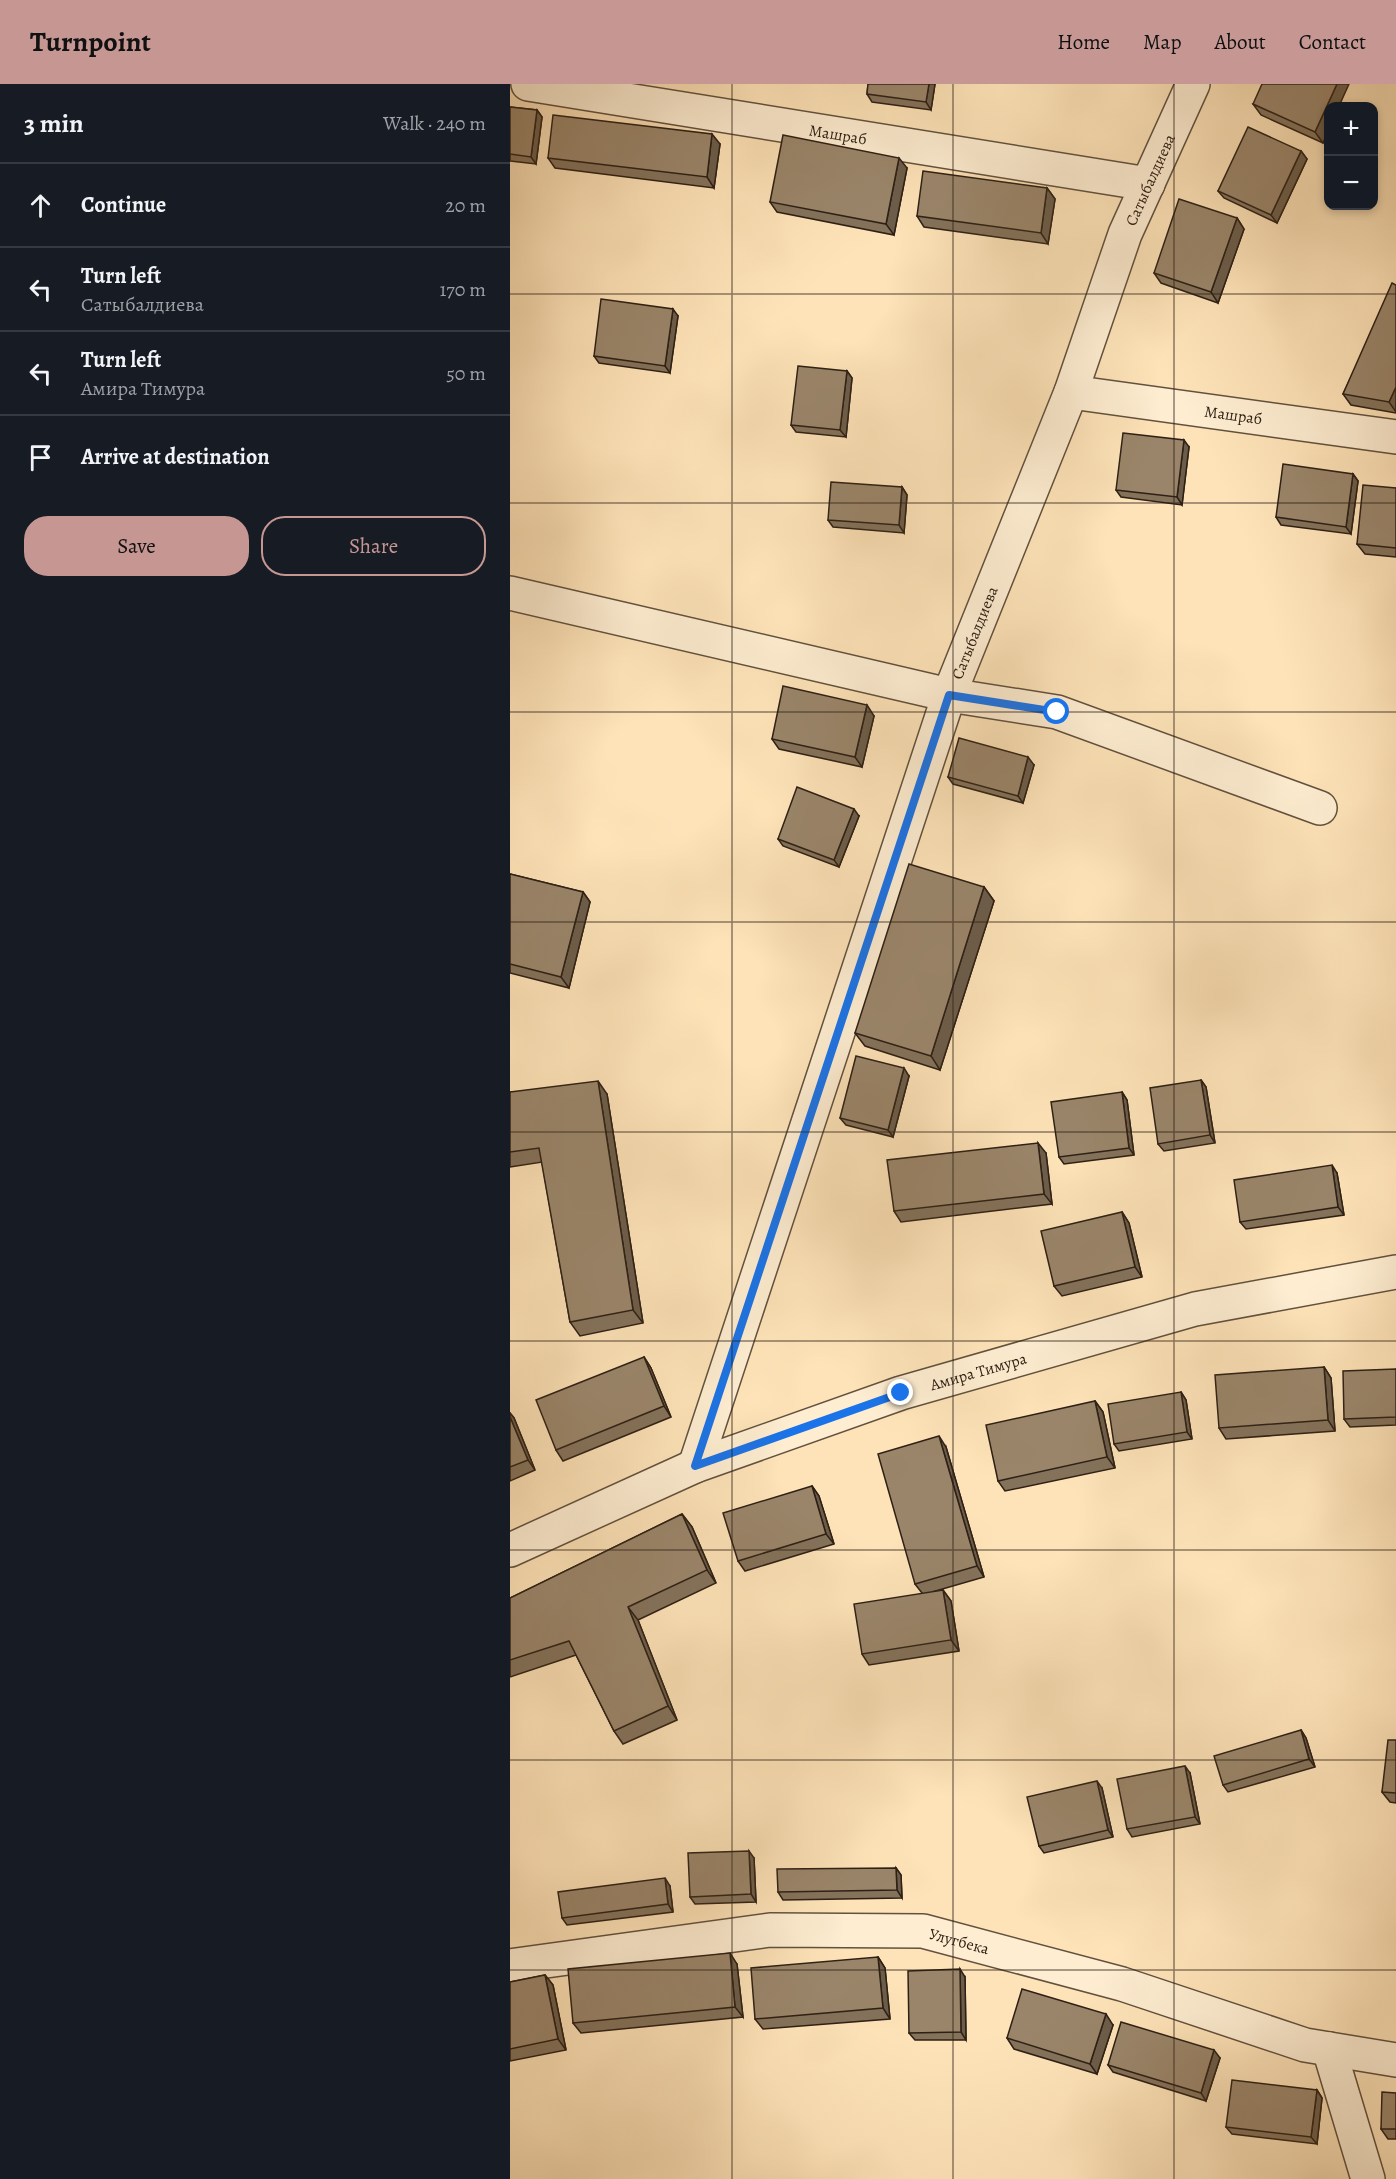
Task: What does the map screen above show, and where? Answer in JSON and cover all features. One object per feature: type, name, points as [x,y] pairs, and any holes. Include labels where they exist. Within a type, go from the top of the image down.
[{"type":"street","name":"Машраб","points":[[528,84],[1148,184]]},
{"type":"street","name":"Сатыбалдиева","points":[[695,1466],[949,695],[1071,392],[1125,234],[1193,84]]},
{"type":"street","name":"Машраб","points":[[1071,392],[1396,437]]},
{"type":"street","points":[[510,592],[949,695],[1057,712],[1320,808]]},
{"type":"street","name":"Амира Тимура","points":[[510,1550],[695,1466],[901,1393],[1195,1309],[1396,1272]]},
{"type":"street","name":"Улугбека","points":[[510,1966],[770,1930],[923,1931],[1122,1984],[1305,2045],[1396,2060]]},
{"type":"street","points":[[1329,2049],[1368,2179]]},
{"type":"building","points":[[868,84],[929,84],[926,102],[867,94]]},
{"type":"building","points":[[1262,84],[1337,84],[1329,102],[1324,102],[1324,112],[1315,132],[1253,104]]},
{"type":"building","points":[[510,107],[537,110],[531,157],[510,154]]},
{"type":"building","points":[[553,115],[712,134],[707,177],[548,158]]},
{"type":"building","points":[[1248,127],[1301,151],[1271,215],[1218,191]]},
{"type":"building","points":[[783,135],[899,158],[886,224],[770,202]]},
{"type":"building","points":[[923,171],[1047,188],[1041,233],[917,216]]},
{"type":"building","points":[[1179,199],[1237,218],[1211,292],[1154,273]]},
{"type":"building","points":[[1392,283],[1396,285],[1396,387],[1389,402],[1343,394]]},
{"type":"building","points":[[601,299],[673,309],[665,366],[594,356]]},
{"type":"building","points":[[798,366],[847,371],[840,430],[791,425]]},
{"type":"building","points":[[1123,433],[1184,440],[1177,497],[1116,490]]},
{"type":"building","points":[[1283,464],[1353,474],[1346,527],[1276,517]]},
{"type":"building","points":[[831,482],[902,487],[899,525],[828,520]]},
{"type":"building","points":[[1363,485],[1396,488],[1396,548],[1357,544]]},
{"type":"building","points":[[783,686],[867,705],[855,757],[772,739]]},
{"type":"building","points":[[959,738],[1028,757],[1018,796],[948,777]]},
{"type":"building","points":[[797,787],[854,809],[834,860],[778,839]]},
{"type":"building","points":[[909,864],[984,887],[931,1056],[855,1033]]},
{"type":"building","points":[[510,874],[583,892],[561,977],[510,964]]},
{"type":"building","points":[[856,1056],[904,1068],[888,1130],[840,1118]]},
{"type":"building","points":[[1201,1080],[1210,1135],[1158,1144],[1150,1088]]},
{"type":"building","points":[[598,1081],[633,1310],[570,1322],[539,1148],[510,1152],[510,1092]]},
{"type":"building","points":[[1122,1092],[1129,1148],[1059,1157],[1051,1102]]},
{"type":"building","points":[[1038,1143],[1044,1194],[894,1211],[887,1160]]},
{"type":"building","points":[[1332,1165],[1338,1207],[1240,1222],[1234,1180]]},
{"type":"building","points":[[1122,1212],[1135,1267],[1054,1286],[1041,1231]]},
{"type":"building","points":[[644,1357],[664,1406],[556,1450],[536,1400]]},
{"type":"building","points":[[1324,1367],[1328,1420],[1219,1428],[1215,1375]]},
{"type":"building","points":[[1396,1369],[1396,1417],[1344,1419],[1343,1371]]},
{"type":"building","points":[[1181,1392],[1187,1432],[1114,1444],[1108,1404]]},
{"type":"building","points":[[1095,1401],[1107,1457],[998,1481],[986,1425]]},
{"type":"building","points":[[510,1417],[528,1460],[510,1467]]},
{"type":"building","points":[[939,1436],[977,1566],[915,1584],[878,1454]]},
{"type":"building","points":[[812,1486],[826,1534],[738,1561],[723,1513]]},
{"type":"building","points":[[682,1514],[707,1570],[628,1607],[668,1706],[614,1731],[569,1641],[510,1660],[510,1598]]},
{"type":"building","points":[[943,1590],[951,1640],[862,1654],[854,1604]]},
{"type":"building","points":[[1301,1730],[1309,1759],[1223,1785],[1214,1756]]},
{"type":"building","points":[[1388,1740],[1396,1740],[1396,1793],[1382,1792]]},
{"type":"building","points":[[1185,1766],[1195,1817],[1127,1829],[1117,1779]]},
{"type":"building","points":[[1097,1781],[1108,1830],[1039,1846],[1027,1797]]},
{"type":"building","points":[[749,1851],[751,1894],[690,1897],[688,1853]]},
{"type":"building","points":[[896,1868],[897,1890],[778,1892],[777,1869]]},
{"type":"building","points":[[665,1878],[668,1904],[562,1918],[558,1892]]},
{"type":"building","points":[[730,1953],[735,2007],[573,2023],[568,1969]]},
{"type":"building","points":[[878,1957],[883,2008],[755,2019],[751,1968]]},
{"type":"building","points":[[960,1969],[961,2032],[909,2033],[908,1971]]},
{"type":"building","points":[[545,1975],[558,2039],[510,2049],[510,1982]]},
{"type":"building","points":[[1022,1989],[1106,2014],[1090,2064],[1007,2038]]},
{"type":"building","points":[[1121,2022],[1214,2050],[1201,2093],[1108,2065]]},
{"type":"building","points":[[1232,2080],[1317,2090],[1311,2137],[1226,2127]]},
{"type":"building","points":[[1382,2092],[1396,2093],[1396,2129],[1381,2129]]},
{"type":"route","points":[[901,1393],[695,1466],[949,695],[1057,712]]}]
